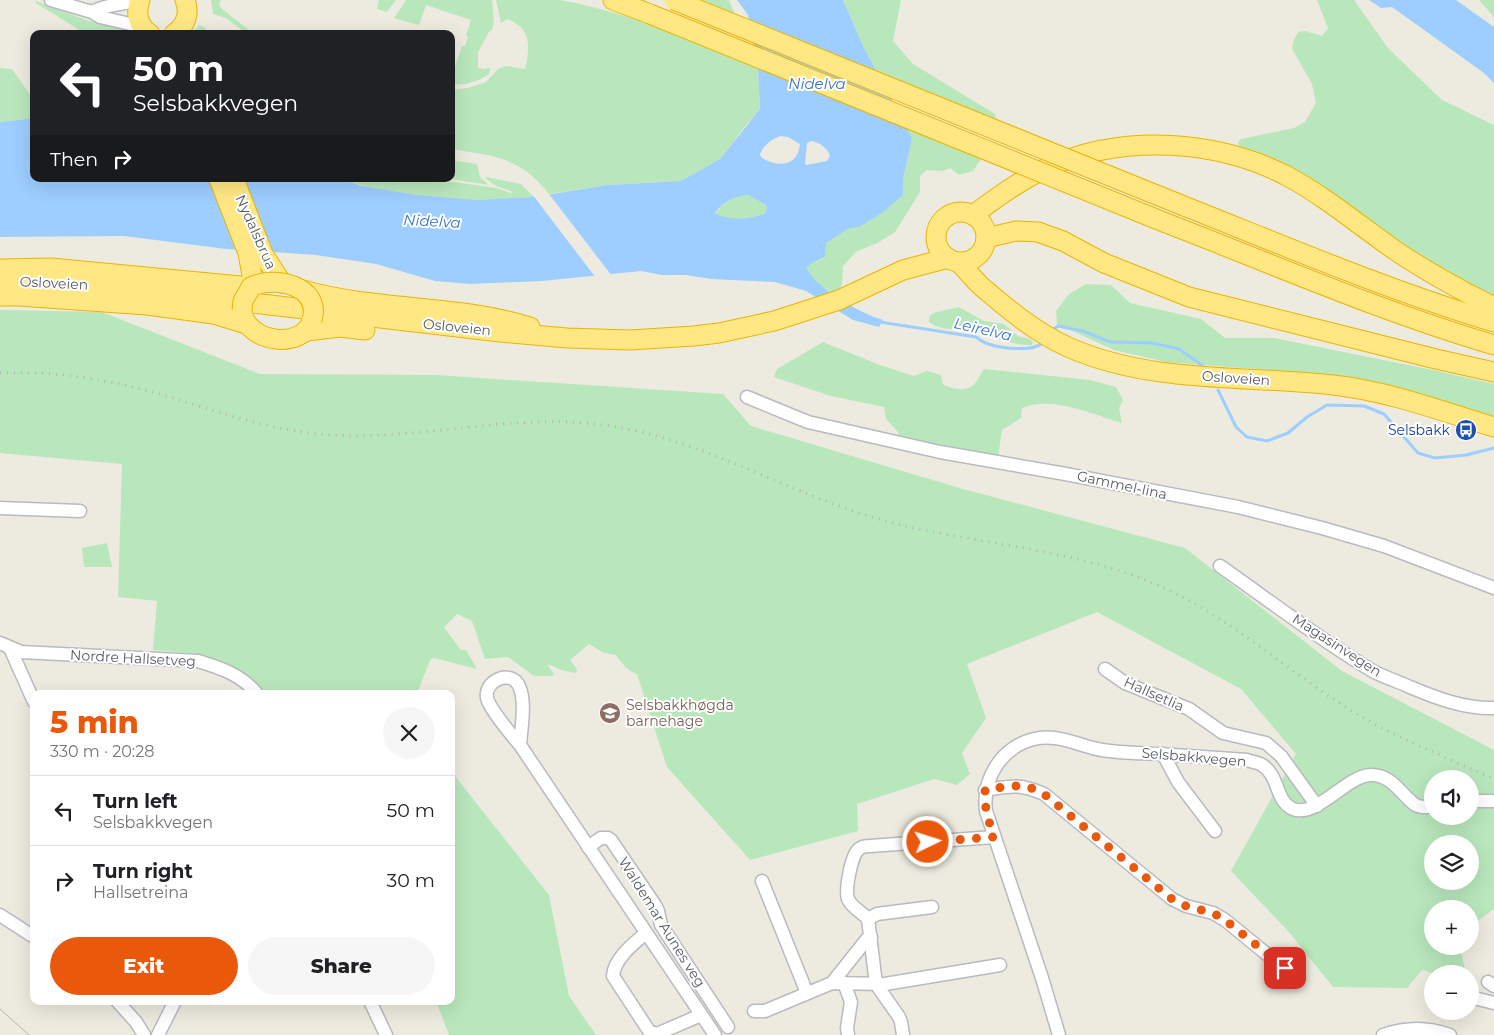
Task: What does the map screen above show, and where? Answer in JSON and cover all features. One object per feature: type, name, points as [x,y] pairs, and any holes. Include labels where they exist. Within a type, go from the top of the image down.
[{"type":"highway","points":[[139,0],[138,18],[146,30]]},
{"type":"highway","points":[[180,30],[187,16],[188,10],[185,0]]},
{"type":"highway","points":[[613,0],[1353,297],[1494,345]]},
{"type":"highway","points":[[674,0],[1366,278],[1494,322]]},
{"type":"highway","points":[[973,215],[1019,182],[1054,165],[1088,154],[1152,145],[1183,146],[1230,154],[1257,163],[1299,183],[1451,286],[1494,308]]},
{"type":"highway","name":"Nydalsbrua","points":[[220,182],[248,253],[253,286]]},
{"type":"highway","name":"Nydalsbrua","points":[[235,182],[263,254],[282,283]]},
{"type":"highway","points":[[983,246],[982,222],[973,215],[962,212],[951,214],[941,222],[936,234],[938,247],[953,260],[971,260],[983,246],[1016,231],[1038,232],[1064,241],[1104,263],[1189,297],[1494,372]]},
{"type":"highway","name":"Osloveien","points":[[3,273],[69,283],[433,325],[567,338],[660,339],[711,334],[751,327],[817,308],[858,293],[903,270],[922,253],[936,234]]},
{"type":"highway","name":"Osloveien","points":[[983,246],[984,271],[993,295]]},
{"type":"highway","name":"Osloveien","points":[[903,270],[953,260],[1028,326],[1068,347],[1109,362],[1153,371],[1333,385],[1367,390],[1494,427]]},
{"type":"highway","points":[[3,273],[51,268],[253,286],[268,282],[282,283],[340,299],[502,318],[567,338]]},
{"type":"highway","points":[[253,286],[243,301],[244,318],[259,335],[274,338],[291,338],[310,325],[314,315],[312,304],[303,290]]},
{"type":"highway","points":[[0,296],[147,305],[244,318]]},
{"type":"highway","points":[[310,325],[499,345],[567,338]]},
{"type":"street","points":[[51,0],[146,30]]},
{"type":"street","points":[[92,12],[98,8],[139,0]]},
{"type":"street","name":"Gammel-lina","points":[[747,397],[808,422],[940,452],[1238,507],[1322,528],[1384,546],[1494,588]]},
{"type":"street","points":[[0,508],[80,511]]},
{"type":"street","name":"Magasinvegen","points":[[1220,566],[1372,670],[1428,695],[1456,703],[1494,708]]},
{"type":"street","points":[[5,645],[30,694]]},
{"type":"street","name":"Nordre Hallsetveg","points":[[5,645],[21,652],[198,661],[219,667],[239,677],[254,690]]},
{"type":"street","name":"Hallsetlia","points":[[1105,669],[1125,682],[1185,707],[1223,733],[1266,743],[1282,756],[1317,806]]},
{"type":"street","name":"Waldemar Aunes veg","points":[[520,745],[522,692],[514,680],[498,679],[491,683],[487,689],[490,704],[520,745],[715,1035]]},
{"type":"street","name":"Selsbakkvegen","points":[[1059,1035],[1042,978],[986,812],[985,790],[990,775],[1002,759],[1024,742],[1035,738],[1048,737],[1103,750],[1247,760],[1262,764],[1273,775],[1283,802],[1292,809],[1303,810],[1317,806],[1357,779],[1370,775],[1382,776],[1395,784],[1415,804],[1424,807]]},
{"type":"street","points":[[1164,754],[1178,782],[1214,831]]},
{"type":"street","points":[[985,790],[1009,786],[1027,786],[1044,794],[1172,899],[1186,906],[1213,913],[1225,920],[1285,968]]},
{"type":"street","points":[[1479,802],[1494,801]]},
{"type":"street","points":[[903,1035],[899,1017],[872,984],[871,937],[868,919],[852,905],[847,897],[852,863],[858,849],[870,846],[994,837]]},
{"type":"street","name":"Waldemar Aunes veg","points":[[588,847],[601,838],[611,840],[655,905],[661,925],[732,1029]]},
{"type":"street","points":[[762,881],[807,993]]},
{"type":"street","points":[[868,919],[885,912],[932,907]]},
{"type":"street","points":[[0,915],[30,934]]},
{"type":"street","name":"Waldemar Aunes veg","points":[[646,934],[633,943],[613,968],[613,976],[650,1031],[657,1034],[701,1015]]},
{"type":"street","points":[[838,983],[867,939],[871,937]]},
{"type":"street","points":[[754,1011],[765,1012],[807,993],[838,983],[872,984],[1000,965]]},
{"type":"street","points":[[838,983],[851,1002]]},
{"type":"street","points":[[848,1035],[847,1028],[851,1002],[872,984]]},
{"type":"street","points":[[1479,999],[1494,1003]]},
{"type":"street","points":[[121,1005],[136,1022],[144,1035]]},
{"type":"street","points":[[158,1035],[173,1005]]},
{"type":"street","points":[[372,1005],[386,1035]]},
{"type":"street","points":[[1383,1035],[1399,1030],[1433,1029],[1450,1035]]},
{"type":"green space","points":[[211,0],[221,0],[219,4],[221,8],[249,30],[242,30],[226,18],[213,14]]},
{"type":"green space","points":[[378,0],[396,0],[387,12],[377,9]]},
{"type":"green space","points":[[406,0],[492,0],[494,21],[492,30],[478,52],[478,68],[490,68],[489,74],[472,82],[455,84],[455,67],[462,46],[465,46],[471,20],[426,5],[419,25],[394,18]]},
{"type":"green space","points":[[496,0],[560,0],[586,5],[636,20],[758,68],[760,109],[720,159],[681,181],[607,185],[549,194],[528,172],[517,165],[494,157],[455,150],[455,90],[468,88],[486,82],[498,69],[506,66],[525,69],[528,46],[525,33],[515,23],[507,19],[501,23]]},
{"type":"green space","points":[[703,0],[729,0],[735,15]]},
{"type":"green space","points":[[843,0],[901,0],[893,41],[913,64],[995,114],[996,120],[877,72],[864,48]]},
{"type":"green space","points":[[1317,0],[1354,0],[1388,48],[1442,100],[1494,125],[1494,299],[1467,286],[1448,270],[1392,243],[1307,176],[1279,160],[1239,146],[1238,142],[1241,139],[1294,128],[1305,122],[1316,103],[1312,84],[1292,49],[1298,32],[1305,31],[1322,36],[1328,28]]},
{"type":"green space","points":[[1479,0],[1494,0],[1494,17]]},
{"type":"green space","points":[[36,1],[89,21],[119,26],[125,30],[80,30],[36,3]]},
{"type":"green space","points":[[199,25],[206,30],[195,30]]},
{"type":"green space","points":[[0,68],[12,69],[30,94],[30,118],[0,122]]},
{"type":"green space","points":[[907,129],[981,159],[973,171],[959,175],[950,168],[943,171],[927,170],[920,176],[920,192],[895,232],[879,242],[856,252],[843,266],[842,284],[839,292],[833,294],[818,284],[805,268],[823,259],[825,243],[848,229],[859,227],[903,195],[903,180],[912,138]]},
{"type":"green space","points":[[455,161],[477,164],[480,177],[489,185],[455,180]]},
{"type":"green space","points":[[485,178],[521,184],[534,197],[483,200],[443,199],[391,192],[351,182],[454,182],[514,192],[496,186]]},
{"type":"green space","points":[[748,195],[766,205],[767,209],[764,214],[745,219],[734,219],[715,214],[729,200]]},
{"type":"green space","points":[[1086,284],[1111,285],[1130,303],[1201,319],[1225,338],[1274,338],[1494,384],[1494,416],[1399,387],[1334,375],[1166,362],[1114,350],[1057,324],[1056,311],[1069,294]]},
{"type":"green space","points":[[959,307],[984,321],[1004,324],[1018,336],[1030,339],[1033,342],[1032,345],[1015,344],[967,330],[942,328],[929,322],[929,317],[933,313]]},
{"type":"green space","points":[[0,310],[102,312],[260,374],[436,375],[723,394],[751,426],[963,489],[1185,548],[1342,671],[1494,750],[1494,909],[1479,920],[1479,900],[1424,900],[1424,955],[1462,955],[1464,965],[1424,965],[1424,971],[1422,970],[1407,988],[1333,987],[1288,931],[1231,871],[1296,754],[1241,689],[1097,612],[967,664],[986,718],[962,753],[970,774],[957,785],[934,779],[857,804],[858,831],[750,860],[667,767],[637,674],[625,666],[616,655],[604,653],[589,644],[570,660],[577,669],[576,673],[561,670],[548,664],[554,674],[552,676],[534,676],[508,657],[485,659],[472,621],[457,614],[444,627],[461,650],[466,650],[477,669],[434,658],[430,660],[419,690],[262,690],[242,671],[200,654],[153,650],[157,601],[118,597],[122,464],[0,453]]},
{"type":"green space","points":[[823,342],[880,365],[914,376],[927,371],[941,375],[943,384],[957,389],[971,387],[984,369],[1090,380],[1116,387],[1123,400],[1119,408],[1122,423],[1086,411],[1059,405],[1033,405],[1022,408],[1021,418],[1002,430],[998,457],[900,438],[897,431],[886,419],[884,407],[831,396],[774,377],[777,369]]},
{"type":"green space","points":[[107,543],[112,567],[84,567],[82,548]]},
{"type":"green space","points":[[455,776],[549,895],[569,996],[596,1035],[449,1035],[438,1005],[455,1005]]},
{"type":"water","name":"Nidelva","points":[[737,0],[843,0],[864,48],[912,138],[903,180],[903,195],[882,213],[859,227],[848,229],[826,243],[825,257],[806,268],[820,285],[840,300],[862,312],[883,320],[879,327],[853,320],[806,291],[775,282],[662,275],[641,271],[542,281],[470,284],[435,281],[376,264],[316,255],[226,249],[124,236],[0,237],[0,122],[30,118],[30,182],[351,182],[362,186],[416,195],[476,200],[534,197],[607,185],[681,181],[720,159],[760,109],[758,68],[748,15]],"holes":[[[781,136],[788,137],[800,144],[796,157],[792,161],[781,164],[762,158],[761,152],[771,141]],[[811,141],[825,148],[830,156],[827,161],[806,165],[807,143]],[[748,195],[766,205],[767,209],[764,214],[734,219],[715,213],[725,203],[734,198]]]},
{"type":"water","points":[[1369,0],[1456,0],[1494,27],[1494,83],[1484,73],[1392,7],[1381,8]]},
{"type":"pier","points":[[547,192],[612,276],[596,278],[532,194]]},
{"type":"waterway","name":"Leirelva","points":[[880,322],[976,337],[985,343],[1007,348],[1032,348],[1043,342]]},
{"type":"waterway","name":"Leirelva","points":[[1051,331],[1058,326],[1083,331],[1110,342],[1152,343],[1179,349],[1203,366]]},
{"type":"waterway","name":"Leirelva","points":[[1218,390],[1236,427],[1247,437],[1267,441],[1288,433],[1307,417],[1327,405],[1364,406],[1384,414],[1418,453],[1435,458],[1466,455],[1494,448]]},
{"type":"tram line","points":[[0,1009],[29,1035]]},
{"type":"railway","points":[[0,373],[57,374],[112,382],[254,422],[318,434],[390,435],[532,422],[567,422],[603,425],[671,440],[704,451],[832,504],[865,515],[904,526],[1059,555],[1098,564],[1136,576],[1173,592],[1217,617],[1323,692],[1362,717],[1418,745],[1494,779]]},
{"type":"place","name":"Selsbakk","points":[[1466,430]]},
{"type":"place","name":"Selsbakkhøgda barnehage","points":[[610,713]]},
{"type":"route","points":[[928,842],[994,837],[986,812],[985,790],[1009,786],[1027,786],[1044,794],[1172,899],[1186,906],[1213,913],[1225,920],[1285,968]]}]
